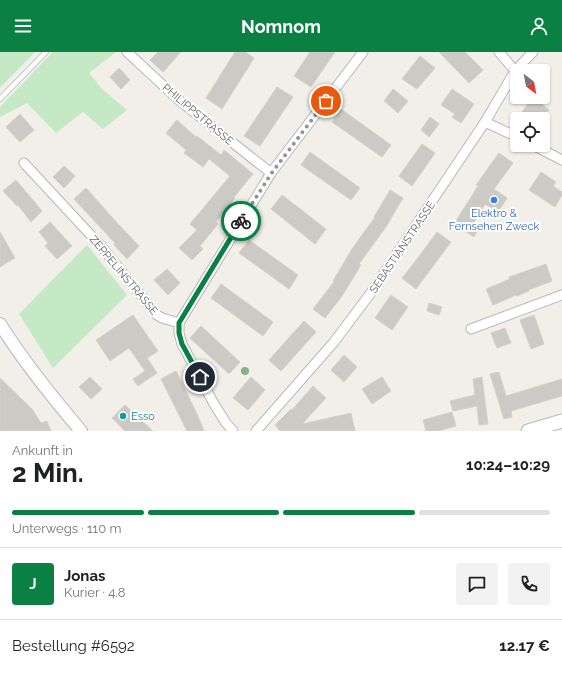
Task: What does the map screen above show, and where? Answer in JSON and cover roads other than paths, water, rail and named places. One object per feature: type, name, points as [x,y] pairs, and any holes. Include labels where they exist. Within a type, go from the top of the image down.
[{"type":"main road","points":[[528,431],[562,421]]},
{"type":"street","name":"PHILIPPSTRASSE","points":[[127,52],[180,101],[271,174]]},
{"type":"street","points":[[233,431],[214,404],[182,344],[179,333],[179,323],[271,174],[363,52]]},
{"type":"street","points":[[499,52],[510,65]]},
{"type":"street","name":"SEBASTIANSTRASSE","points":[[522,64],[533,52]]},
{"type":"street","name":"SEBASTIANSTRASSE","points":[[256,431],[334,342],[370,294],[486,122],[510,80]]},
{"type":"street","points":[[486,122],[510,134]]},
{"type":"street","points":[[547,152],[562,160]]},
{"type":"street","name":"ZEPPELINSTRASSE","points":[[24,163],[100,245],[156,315],[179,323]]},
{"type":"street","points":[[471,329],[562,295]]},
{"type":"street","points":[[0,324],[35,375],[81,431]]},
{"type":"lane","points":[[0,99],[46,52]]},
{"type":"place","name":"Elektro & Fernsehen Zweck","points":[[494,200]]},
{"type":"place","name":"Esso","points":[[123,416]]}]
